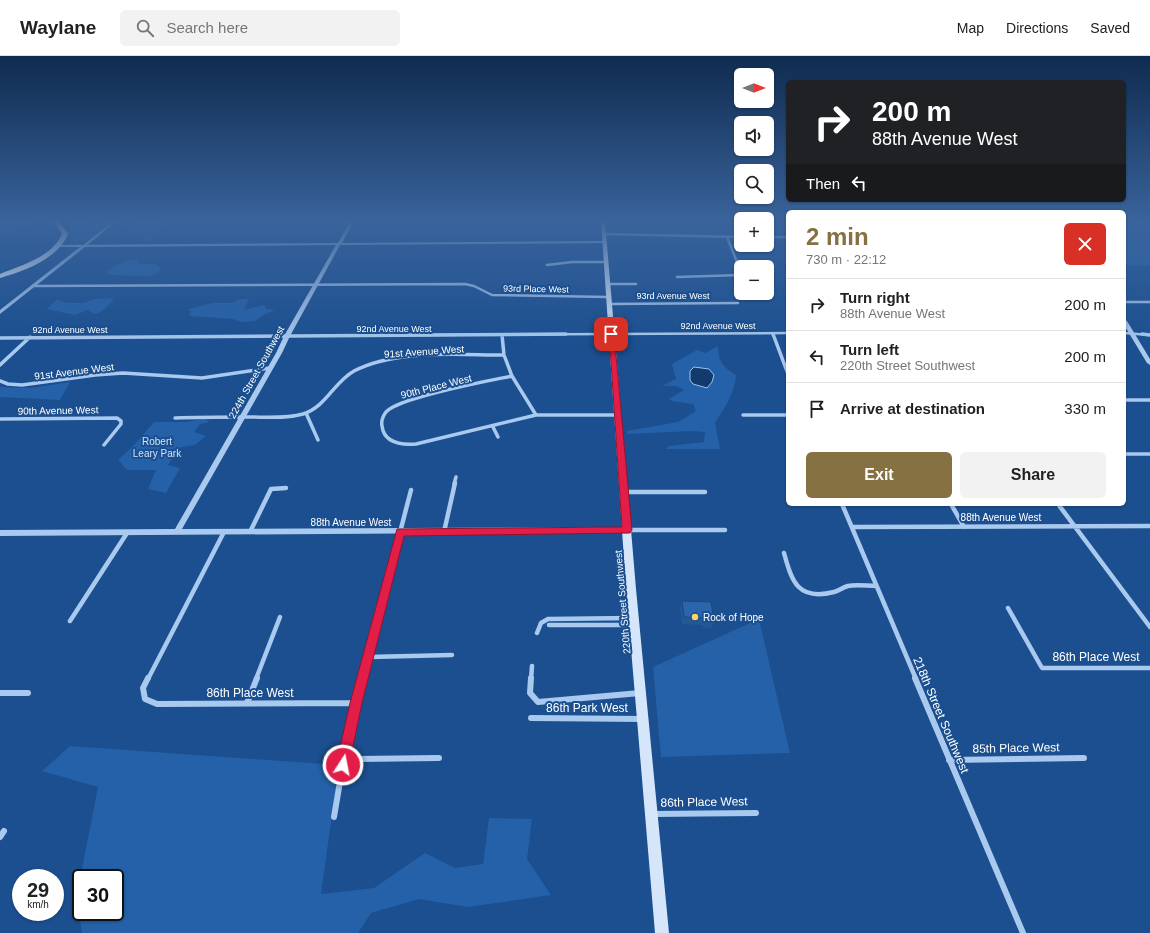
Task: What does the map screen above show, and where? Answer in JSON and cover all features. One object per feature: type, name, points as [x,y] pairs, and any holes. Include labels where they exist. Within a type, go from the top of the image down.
[{"type":"main road","points":[[0,276],[34,262]]},
{"type":"main road","name":"220th Street Southwest","points":[[606,262],[640,693],[662,933]]},
{"type":"street","points":[[0,312],[64,262]]},
{"type":"street","name":"224th Street Southwest","points":[[177,532],[285,342],[327,262]]},
{"type":"street","points":[[547,265],[572,262],[606,262]]},
{"type":"street","points":[[677,277],[734,274]]},
{"type":"street","name":"93rd Place West","points":[[35,286],[465,284],[474,286],[492,295],[609,300]]},
{"type":"street","points":[[607,284],[636,284]]},
{"type":"street","name":"93rd Avenue West","points":[[609,300],[738,303]]},
{"type":"street","points":[[1126,302],[1150,302]]},
{"type":"street","points":[[1126,324],[1150,363]]},
{"type":"street","points":[[772,333],[786,369]]},
{"type":"street","name":"92nd Avenue West","points":[[0,338],[786,333]]},
{"type":"street","points":[[1126,333],[1150,335]]},
{"type":"street","points":[[502,335],[504,355],[512,376],[536,415]]},
{"type":"street","points":[[0,366],[30,337]]},
{"type":"street","name":"91st Avenue West","points":[[242,417],[282,416],[306,413],[320,403],[347,375],[358,368],[373,363],[392,359],[504,355]]},
{"type":"street","name":"91st Avenue West","points":[[0,381],[8,384],[22,385],[95,375],[123,373],[183,378],[211,378],[270,368]]},
{"type":"street","name":"90th Place West","points":[[493,427],[420,444],[402,444],[388,438],[382,427],[382,420],[384,415],[400,402],[512,376]]},
{"type":"street","points":[[1126,400],[1150,400]]},
{"type":"street","points":[[306,413],[318,440]]},
{"type":"street","points":[[498,437],[493,427],[536,415],[618,415]]},
{"type":"street","points":[[742,416],[786,415]]},
{"type":"street","points":[[175,418],[242,417]]},
{"type":"street","name":"90th Avenue West","points":[[0,418],[116,418],[121,421],[121,424],[104,445]]},
{"type":"street","points":[[1126,454],[1150,454]]},
{"type":"street","points":[[444,532],[456,476]]},
{"type":"street","points":[[250,532],[271,489],[286,488]]},
{"type":"street","points":[[334,817],[345,752],[356,703],[411,490]]},
{"type":"street","points":[[624,492],[705,492]]},
{"type":"street","name":"218th Street Southwest","points":[[843,506],[1023,933]]},
{"type":"street","points":[[952,506],[964,527]]},
{"type":"street","points":[[1059,506],[1150,627]]},
{"type":"street","name":"88th Avenue West","points":[[852,527],[1150,526]]},
{"type":"street","name":"88th Avenue West","points":[[0,533],[725,530]]},
{"type":"street","points":[[70,622],[128,532]]},
{"type":"street","name":"86th Place West","points":[[224,532],[144,688],[145,699],[157,704],[356,703]]},
{"type":"street","points":[[784,553],[792,580],[802,590],[813,593],[823,593],[835,592],[843,587],[850,586],[876,586]]},
{"type":"street","name":"86th Place West","points":[[1008,608],[1042,668],[1150,668]]},
{"type":"street","points":[[247,703],[280,617]]},
{"type":"street","points":[[537,633],[541,623],[548,619],[634,621]]},
{"type":"street","points":[[549,625],[634,621]]},
{"type":"street","points":[[369,657],[452,655]]},
{"type":"street","points":[[532,666],[530,693],[538,702],[640,693]]},
{"type":"street","points":[[0,693],[28,693]]},
{"type":"street","name":"86th Park West","points":[[531,718],[643,719]]},
{"type":"street","points":[[345,752],[357,759],[439,758]]},
{"type":"street","name":"85th Place West","points":[[949,760],[1084,758]]},
{"type":"street","name":"86th Place West","points":[[652,814],[756,813]]},
{"type":"street","points":[[0,838],[2,831]]},
{"type":"green space","points":[[138,262],[139,264],[155,264],[161,269],[155,275],[150,276],[110,275],[107,272],[116,265]]},
{"type":"green space","points":[[1126,262],[1150,262],[1150,266],[1126,265]]},
{"type":"green space","points":[[114,298],[106,308],[95,314],[87,310],[75,315],[47,309],[57,300],[68,303],[85,303],[93,299]]},
{"type":"green space","points":[[239,299],[249,299],[244,310],[264,305],[266,309],[275,310],[263,315],[255,321],[242,322],[233,319],[189,316],[191,311],[186,310],[212,303],[232,303]]},
{"type":"green space","points":[[718,346],[722,364],[736,375],[732,394],[715,423],[720,449],[666,449],[669,446],[704,442],[705,432],[692,431],[627,434],[627,431],[678,422],[696,411],[693,404],[672,401],[669,399],[684,390],[676,386],[662,386],[676,379],[672,364],[697,350],[705,353]]},
{"type":"green space","points":[[70,382],[60,400],[0,397],[0,387],[31,388]]},
{"type":"green space","name":"Robert Leary Park","points":[[205,419],[209,422],[200,424],[194,432],[206,436],[195,445],[181,447],[168,465],[180,468],[166,493],[148,489],[156,470],[127,470],[118,460],[134,445],[154,422],[186,422]]},
{"type":"green space","points":[[759,619],[790,753],[661,757],[653,667]]},
{"type":"green space","points":[[70,746],[339,765],[321,894],[374,888],[425,853],[455,868],[483,864],[489,818],[532,819],[527,859],[551,895],[468,907],[419,899],[371,913],[358,933],[82,933],[80,921],[124,921],[124,869],[82,869],[98,787],[42,771]]},
{"type":"shaded area","points":[[694,367],[709,369],[714,375],[712,382],[707,388],[693,384],[690,380],[690,371]]},
{"type":"building","points":[[682,601],[711,602],[714,621],[705,621],[705,618],[684,617]]},
{"type":"place","name":"Rock of Hope","points":[[695,617]]},
{"type":"route","points":[[343,765],[356,703],[400,532],[544,532],[627,530],[611,334]]}]
